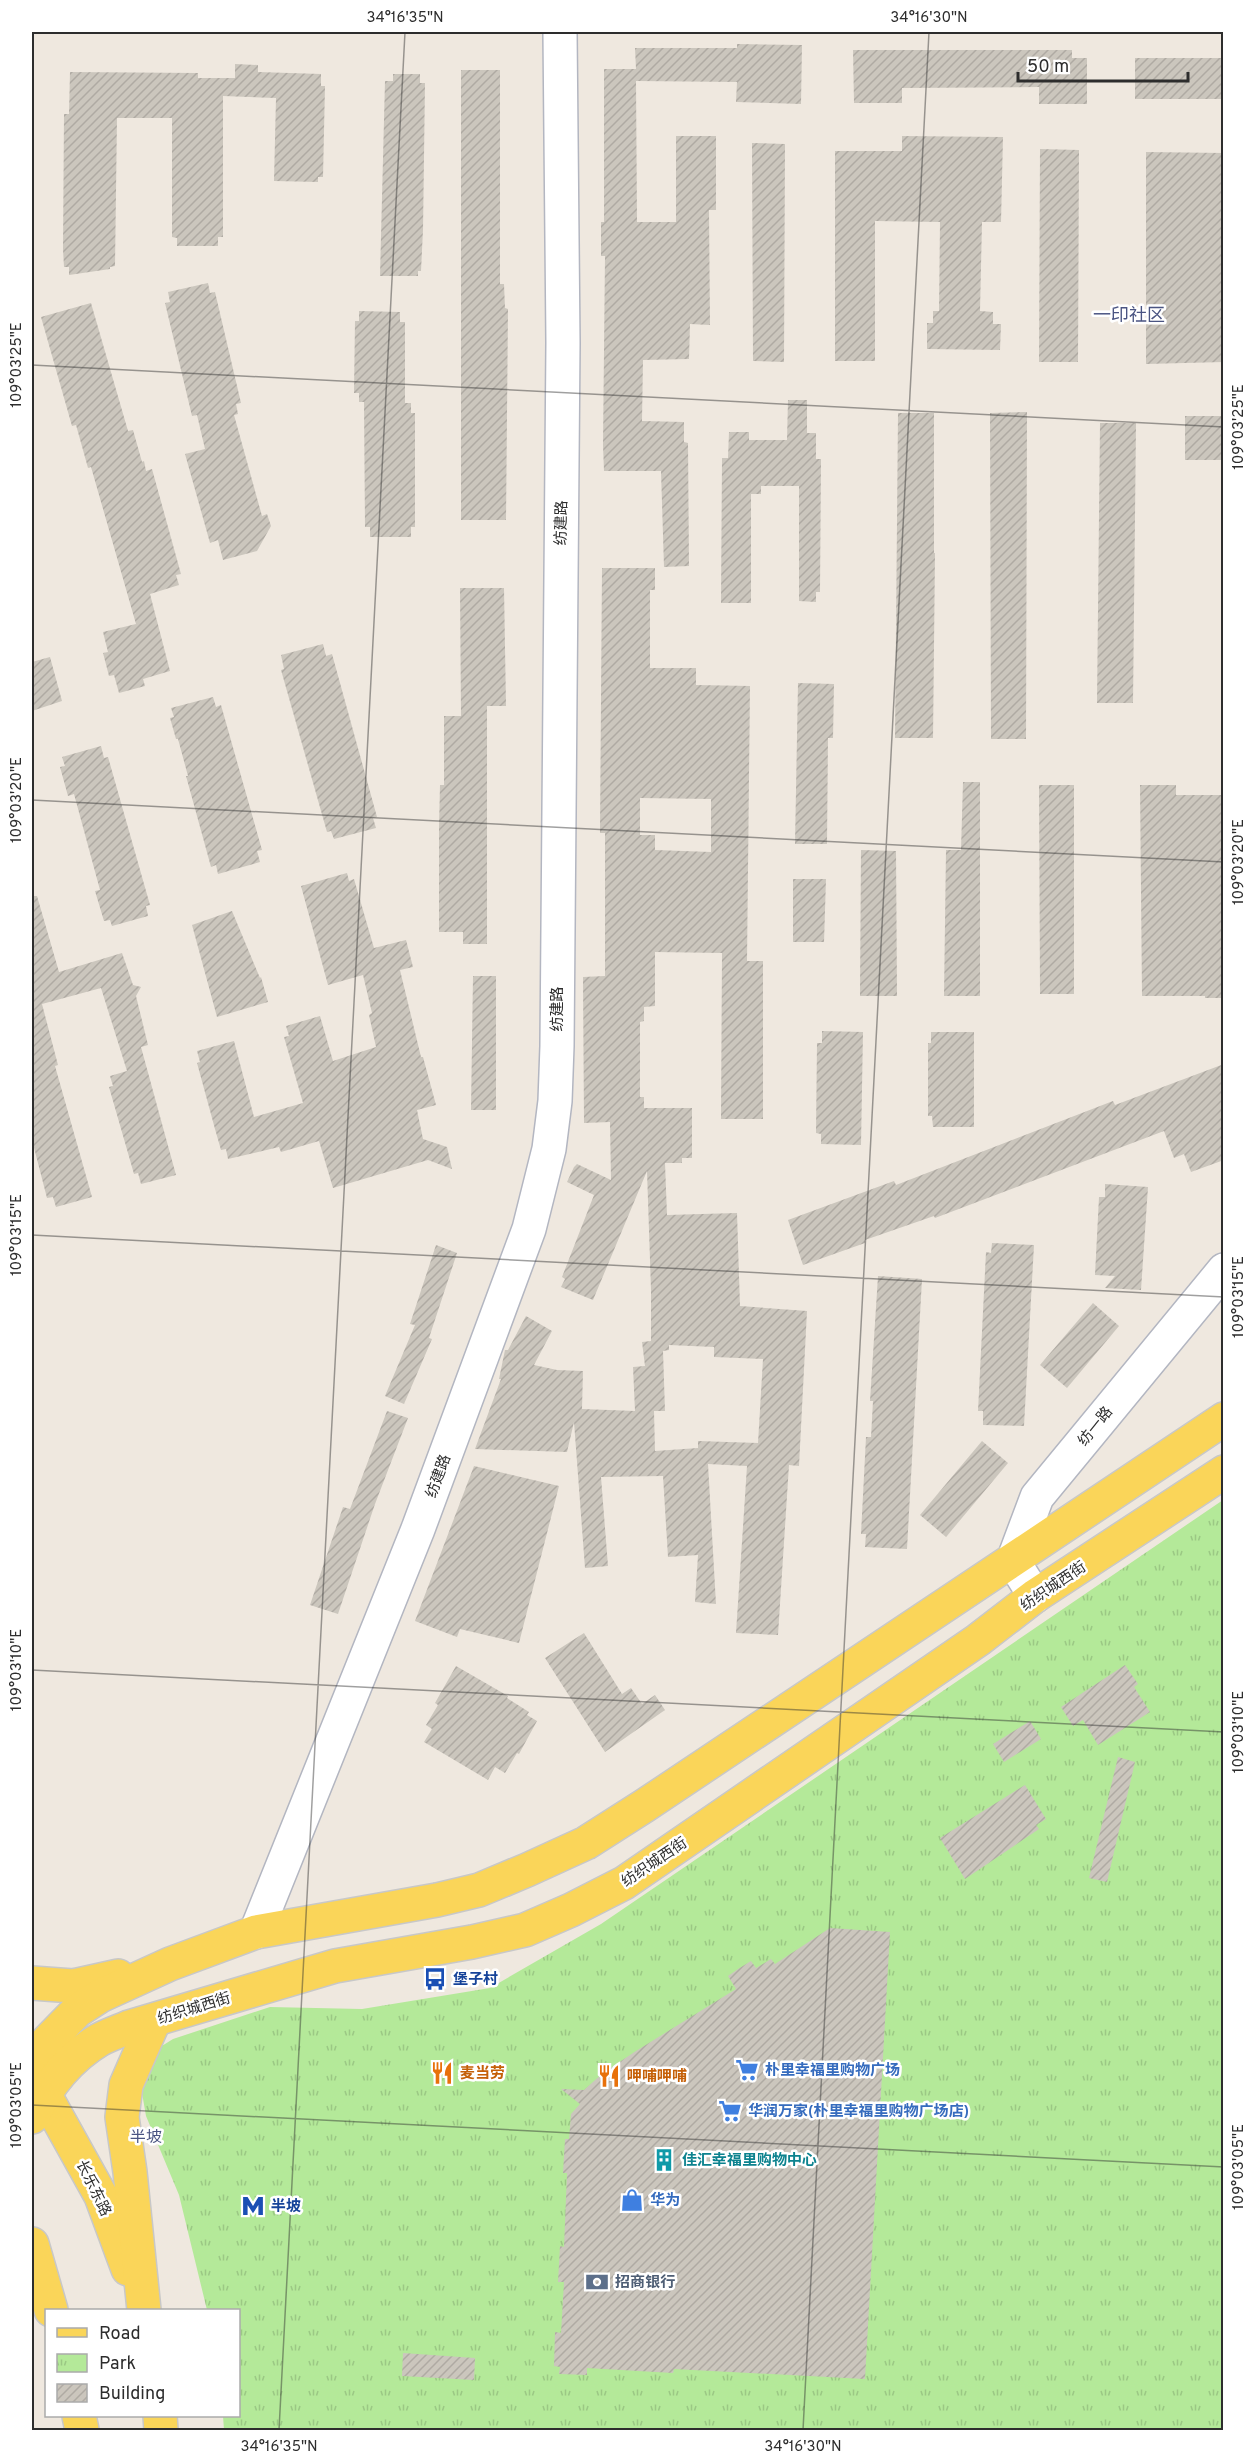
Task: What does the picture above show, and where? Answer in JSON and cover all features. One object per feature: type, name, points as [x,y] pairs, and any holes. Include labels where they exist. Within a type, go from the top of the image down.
[{"type":"main road","points":[[32,2057],[77,2012],[100,1996],[170,1964],[256,1932],[437,1900],[479,1890],[586,1843],[1224,1419]]},
{"type":"main road","name":"纺织城西街","points":[[36,2093],[99,2040],[129,2027],[334,1966],[472,1942],[525,1930],[572,1910],[624,1883],[978,1640],[1035,1596],[1224,1472]]},
{"type":"main road","points":[[32,1983],[74,1986],[170,1964]]},
{"type":"main road","points":[[144,2309],[122,2117],[126,2085],[154,2020]]},
{"type":"main road","name":"长乐东路","points":[[36,2093],[101,2196],[144,2309]]},
{"type":"main road","points":[[32,2244],[51,2309]]},
{"type":"main road","points":[[32,2307],[45,2333]]},
{"type":"street","name":"纺建路","points":[[256,1932],[418,1529],[529,1229],[549,1149],[555,1101],[557,1046],[563,354],[560,32]]},
{"type":"street","name":"纺一路","points":[[1013,1561],[1037,1497],[1224,1270]]},
{"type":"street","points":[[1013,1561],[1035,1596]]},
{"type":"green space","points":[[1223,1500],[1223,2430],[224,2430],[223,2417],[240,2417],[240,2309],[207,2309],[179,2195],[146,2116],[142,2093],[145,2073],[157,2049],[173,2039],[270,2007],[362,2009],[490,1988],[601,1924]]},
{"type":"building","points":[[737,44],[802,45],[801,104],[736,102],[737,82],[636,81],[637,222],[676,222],[676,136],[716,136],[716,210],[709,210],[710,325],[690,324],[689,359],[643,360],[642,421],[684,422],[684,442],[688,443],[689,566],[664,567],[661,471],[604,471],[605,256],[601,256],[601,222],[604,222],[604,69],[636,69],[635,48],[737,48]]},
{"type":"building","points":[[853,50],[1072,50],[1072,58],[1087,58],[1087,104],[1039,104],[1039,87],[902,88],[902,103],[854,103]]},
{"type":"building","points":[[1135,58],[1224,58],[1224,99],[1135,99]]},
{"type":"building","points":[[235,64],[258,65],[258,72],[321,74],[321,86],[325,86],[323,177],[318,177],[318,182],[274,181],[276,98],[223,96],[223,237],[218,237],[218,246],[177,246],[177,238],[172,237],[172,118],[117,118],[115,266],[110,269],[69,275],[69,267],[64,267],[63,249],[64,114],[69,114],[70,72],[198,73],[198,78],[235,78]]},
{"type":"building","points":[[461,70],[500,70],[500,284],[504,284],[505,308],[508,309],[506,520],[461,520]]},
{"type":"building","points":[[393,74],[420,74],[420,83],[425,83],[423,230],[421,271],[418,271],[418,276],[380,276],[385,81],[393,81]]},
{"type":"building","points":[[902,136],[1003,137],[1001,222],[982,222],[980,311],[993,312],[993,324],[1001,324],[1000,350],[927,349],[927,323],[933,323],[933,311],[939,311],[940,222],[875,221],[875,361],[835,361],[835,151],[902,151]]},
{"type":"building","points":[[752,143],[785,144],[784,362],[753,361]]},
{"type":"building","points":[[1040,149],[1079,150],[1078,362],[1039,362]]},
{"type":"building","points":[[1146,152],[1224,153],[1224,362],[1146,364]]},
{"type":"building","points":[[208,283],[210,293],[215,292],[241,403],[236,404],[238,414],[234,415],[262,516],[267,514],[271,526],[257,551],[223,560],[218,540],[210,543],[185,454],[205,449],[197,415],[192,416],[165,303],[170,302],[168,292]]},
{"type":"building","points":[[91,303],[128,431],[133,430],[146,471],[152,469],[181,574],[176,575],[179,585],[150,594],[170,671],[143,679],[145,686],[119,693],[114,675],[109,676],[103,653],[108,652],[103,632],[136,624],[91,467],[88,468],[76,425],[72,426],[41,317]]},
{"type":"building","points":[[359,311],[400,312],[400,322],[405,322],[405,403],[411,403],[411,413],[415,413],[415,527],[411,527],[411,537],[370,537],[370,527],[365,527],[364,402],[359,402],[359,393],[354,393],[355,321],[359,321]]},
{"type":"building","points":[[788,400],[807,400],[807,433],[816,433],[816,459],[821,459],[820,592],[816,592],[816,602],[799,601],[799,486],[761,486],[761,494],[751,494],[751,603],[721,603],[722,458],[728,458],[729,432],[749,432],[749,440],[787,440]]},
{"type":"building","points":[[1027,412],[1026,739],[991,739],[990,413]]},
{"type":"building","points":[[898,413],[934,413],[933,738],[895,738]]},
{"type":"building","points":[[1185,416],[1224,416],[1224,460],[1185,460]]},
{"type":"building","points":[[1100,423],[1136,423],[1133,703],[1097,703]]},
{"type":"building","points":[[602,568],[655,568],[655,590],[650,590],[650,668],[696,668],[696,685],[750,686],[747,961],[763,961],[763,1119],[721,1119],[722,953],[655,952],[655,1006],[644,1007],[644,1021],[640,1022],[640,1097],[644,1097],[644,1108],[692,1108],[692,1158],[682,1158],[682,1163],[665,1163],[667,1215],[737,1213],[740,1306],[807,1311],[799,1466],[789,1465],[778,1635],[736,1633],[747,1466],[708,1464],[716,1604],[695,1602],[698,1555],[668,1557],[663,1476],[601,1477],[608,1566],[585,1568],[574,1422],[567,1452],[475,1449],[501,1379],[499,1379],[505,1350],[508,1350],[526,1316],[552,1331],[534,1365],[557,1370],[583,1371],[582,1409],[635,1411],[633,1367],[645,1366],[642,1342],[651,1341],[647,1171],[593,1300],[561,1287],[565,1279],[562,1277],[594,1195],[567,1182],[574,1167],[577,1164],[611,1180],[610,1122],[584,1123],[583,977],[605,976],[605,833],[600,833]],"holes":[[[640,798],[711,799],[711,852],[655,850],[655,835],[640,835]],[[669,1345],[714,1347],[714,1357],[763,1359],[758,1443],[698,1441],[698,1448],[655,1451],[654,1411],[665,1411],[663,1351],[669,1350]]]},
{"type":"building","points":[[460,588],[504,588],[506,706],[487,706],[487,944],[463,944],[463,932],[439,932],[439,828],[440,785],[444,785],[444,716],[461,716]]},
{"type":"building","points":[[323,644],[326,656],[332,654],[377,817],[373,818],[376,828],[334,839],[331,831],[327,832],[281,670],[284,669],[281,655]]},
{"type":"building","points":[[50,657],[62,701],[32,711],[32,662]]},
{"type":"building","points":[[798,683],[834,684],[833,738],[828,738],[827,844],[795,844]]},
{"type":"building","points":[[213,697],[216,707],[221,705],[262,850],[257,851],[260,862],[218,874],[216,865],[211,867],[178,739],[176,739],[170,718],[174,717],[171,708]]},
{"type":"building","points":[[101,746],[104,758],[108,757],[150,905],[146,906],[148,916],[112,926],[110,920],[104,921],[95,891],[100,890],[74,794],[68,796],[60,767],[65,766],[62,757]]},
{"type":"building","points":[[963,782],[980,782],[980,996],[944,996],[946,850],[961,850]]},
{"type":"building","points":[[1039,785],[1074,785],[1074,994],[1040,994]]},
{"type":"building","points":[[1140,785],[1176,785],[1176,795],[1224,795],[1224,998],[1142,996]]},
{"type":"building","points":[[861,850],[896,851],[897,996],[860,996]]},
{"type":"building","points":[[347,873],[349,881],[354,879],[374,948],[406,940],[413,967],[400,970],[421,1057],[423,1057],[436,1105],[417,1110],[423,1139],[447,1147],[452,1169],[428,1160],[333,1188],[319,1141],[281,1152],[279,1147],[228,1159],[226,1149],[221,1150],[197,1063],[200,1062],[197,1051],[234,1041],[254,1117],[303,1103],[284,1037],[289,1036],[286,1026],[320,1016],[333,1061],[376,1047],[369,1015],[372,1013],[363,975],[328,985],[301,886]]},
{"type":"building","points":[[793,879],[826,879],[824,942],[793,942]]},
{"type":"building","points":[[32,896],[37,896],[59,972],[122,953],[133,985],[141,987],[136,996],[148,1045],[141,1047],[176,1175],[141,1184],[138,1173],[134,1174],[109,1087],[113,1086],[110,1076],[127,1071],[101,988],[42,1004],[58,1065],[55,1066],[92,1197],[56,1207],[53,1197],[47,1198],[32,1140]]},
{"type":"building","points":[[232,911],[261,977],[268,1002],[217,1017],[192,925]]},
{"type":"building","points":[[473,976],[496,976],[496,1110],[471,1110]]},
{"type":"building","points":[[822,1031],[863,1032],[861,1145],[821,1144],[821,1134],[816,1133],[817,1043],[822,1043]]},
{"type":"building","points":[[931,1032],[974,1032],[974,1127],[933,1127],[932,1116],[928,1116],[928,1043],[931,1043]]},
{"type":"building","points":[[1224,1064],[1224,1160],[1191,1172],[1184,1154],[1174,1158],[1164,1131],[935,1218],[934,1216],[865,1240],[865,1243],[803,1265],[788,1220],[894,1181],[896,1185],[1113,1101],[1115,1105]]},
{"type":"building","points":[[1105,1184],[1148,1187],[1141,1290],[1105,1288],[1115,1276],[1095,1275],[1099,1197],[1105,1197]]},
{"type":"building","points":[[992,1243],[1034,1245],[1024,1426],[983,1425],[983,1411],[978,1411],[986,1252],[991,1253]]},
{"type":"building","points":[[436,1245],[457,1253],[429,1338],[432,1339],[404,1404],[385,1396],[415,1325],[410,1324]]},
{"type":"building","points":[[878,1276],[922,1279],[907,1549],[865,1547],[866,1534],[861,1534],[866,1437],[871,1437],[873,1401],[870,1401]]},
{"type":"building","points":[[1093,1303],[1119,1326],[1067,1388],[1040,1365]]},
{"type":"building","points":[[387,1411],[408,1418],[375,1504],[338,1614],[310,1605],[343,1507],[350,1509]]},
{"type":"building","points":[[982,1441],[1008,1463],[946,1537],[920,1515]]},
{"type":"building","points":[[474,1466],[559,1486],[519,1643],[460,1629],[457,1637],[415,1621]]},
{"type":"building","points":[[584,1633],[622,1694],[631,1688],[642,1704],[655,1695],[665,1710],[605,1752],[545,1658]]},
{"type":"building","points":[[1125,1665],[1138,1684],[1134,1687],[1150,1712],[1098,1745],[1083,1720],[1073,1726],[1061,1707]]},
{"type":"building","points":[[456,1666],[508,1696],[507,1698],[529,1712],[527,1715],[537,1721],[519,1754],[517,1753],[505,1773],[495,1767],[488,1780],[424,1742],[432,1729],[426,1725],[438,1705],[435,1703]]},
{"type":"building","points":[[1030,1721],[1041,1739],[1004,1762],[993,1744]]},
{"type":"building","points":[[1118,1757],[1135,1762],[1107,1882],[1089,1878]]},
{"type":"building","points":[[1025,1785],[1046,1819],[1036,1825],[1039,1829],[965,1879],[940,1838]]},
{"type":"building","points":[[830,1928],[890,1932],[865,2379],[674,2369],[673,2373],[587,2368],[587,2375],[559,2374],[560,2367],[554,2366],[555,2332],[561,2333],[564,2282],[558,2282],[560,2246],[564,2247],[567,2173],[563,2173],[565,2139],[569,2139],[571,2114],[580,2104],[561,2089],[584,2090],[603,2073],[636,2051],[736,1989],[728,1976],[738,1969],[751,1961],[756,1968],[771,1959],[775,1964]]},
{"type":"building","points":[[403,2353],[475,2358],[474,2380],[402,2376]]},
{"type":"place","name":"堡子村","points":[[435,1979]]},
{"type":"place","name":"朴里幸福里购物广场","points":[[747,2070]]},
{"type":"place","name":"麦当劳","points":[[442,2073]]},
{"type":"place","name":"呷哺呷哺","points":[[609,2076]]},
{"type":"place","name":"华润万家(朴里幸福里购物广场店)","points":[[730,2111]]},
{"type":"place","name":"佳汇·幸福里购物中心","points":[[664,2160]]},
{"type":"place","name":"华为","points":[[632,2200]]},
{"type":"place","name":"半坡","points":[[253,2206]]},
{"type":"place","name":"招商银行","points":[[597,2282]]},
{"type":"district","name":"一印社区","points":[[1129,315]]},
{"type":"district","name":"半坡","points":[[146,2136]]}]
